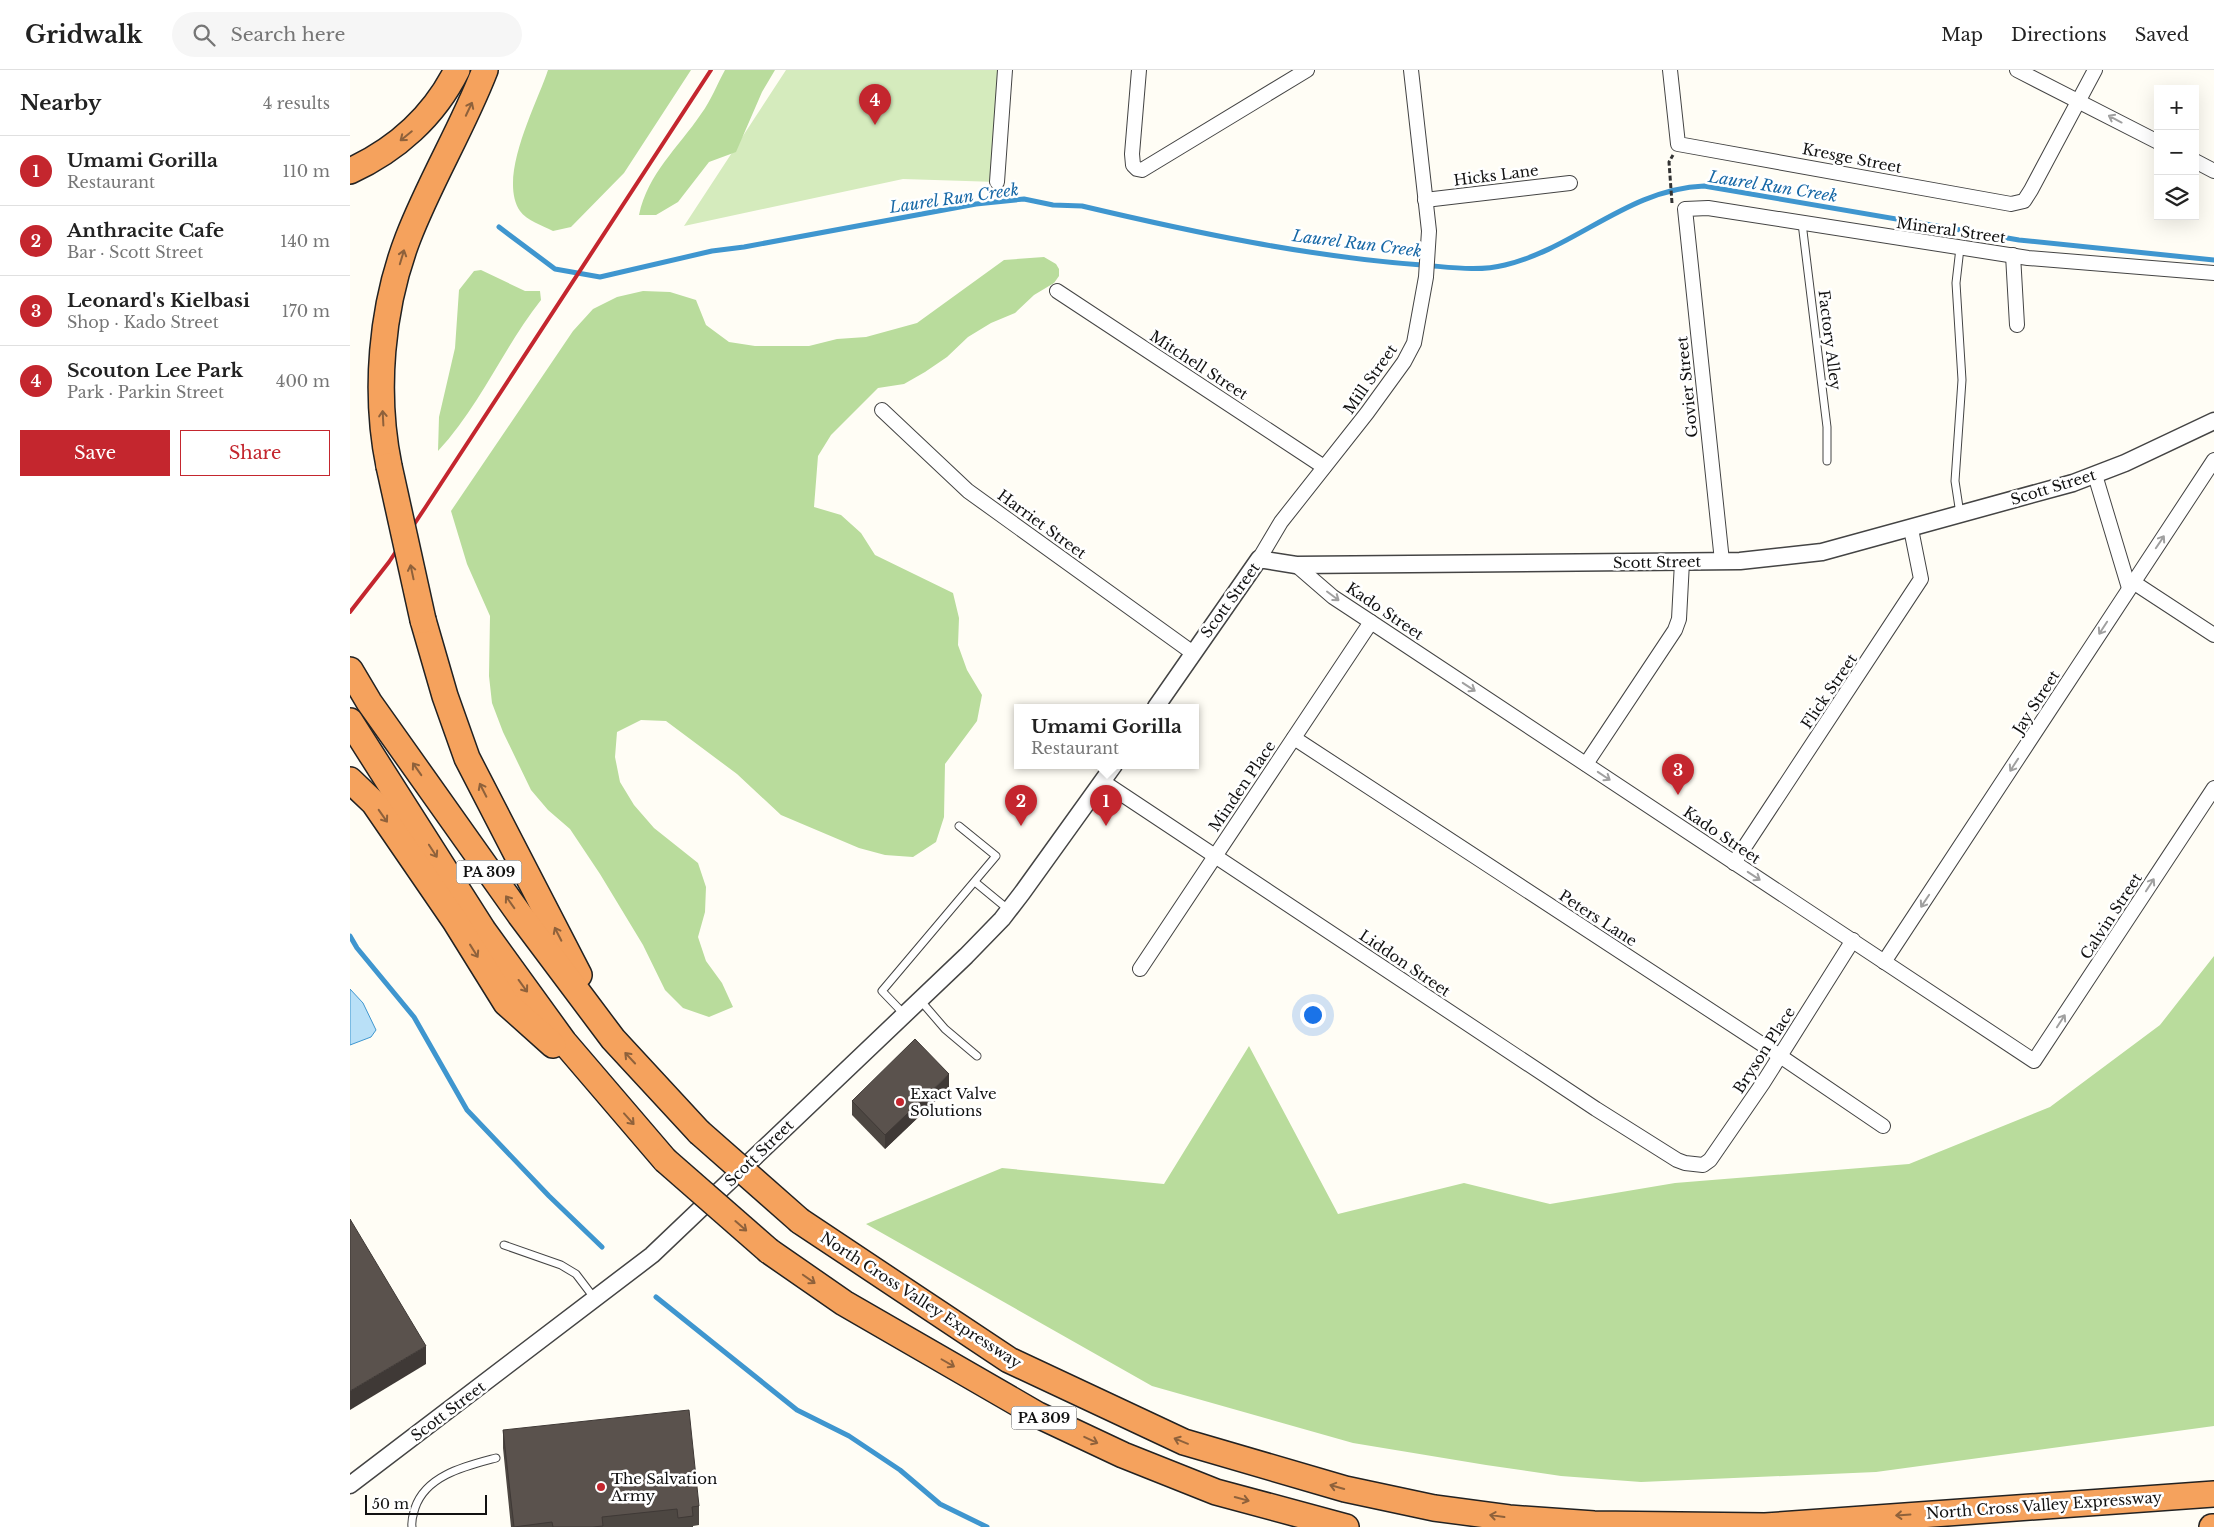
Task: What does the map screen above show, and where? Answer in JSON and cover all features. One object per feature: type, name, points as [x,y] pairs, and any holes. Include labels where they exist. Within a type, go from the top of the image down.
[{"type":"highway","points":[[350,171],[374,159],[415,128],[446,90],[457,70]]},
{"type":"highway","points":[[485,70],[408,236],[400,263],[387,326],[381,385],[384,445],[423,620],[445,696],[467,758],[613,1039]]},
{"type":"highway","name":"North Cross Valley Expressway","points":[[350,670],[369,702],[520,915],[613,1039],[699,1132],[800,1221],[1009,1360],[1184,1442],[1345,1489],[1434,1508],[1509,1518],[1594,1524],[1765,1526],[2214,1494]]},
{"type":"highway","name":"PA 309","points":[[350,721],[483,930],[564,1042],[665,1160],[770,1251],[844,1303],[1038,1415],[1123,1455],[1216,1492],[1346,1527]]},
{"type":"highway","points":[[350,780],[374,803],[455,921],[506,1002],[607,1094]]},
{"type":"highway","points":[[1949,1512],[2214,1483]]},
{"type":"street","points":[[998,182],[1005,70]]},
{"type":"street","points":[[1139,70],[1132,154],[1133,165],[1137,169],[1142,170],[1307,70]]},
{"type":"street","name":"Mill Street","points":[[1259,558],[1281,522],[1404,362],[1414,343],[1426,277],[1429,231],[1411,70]]},
{"type":"street","points":[[1670,70],[1678,144]]},
{"type":"street","points":[[2017,70],[2154,140]]},
{"type":"street","points":[[2079,101],[2095,70]]},
{"type":"street","name":"Kresge Street","points":[[1678,144],[1967,197],[2020,204],[2031,190],[2079,101]]},
{"type":"street","points":[[2199,164],[2214,171]]},
{"type":"street","name":"Hicks Lane","points":[[1425,200],[1570,183]]},
{"type":"street","name":"Mineral Street","points":[[1685,209],[1708,208],[2012,255],[2214,273]]},
{"type":"street","name":"Govier Street","points":[[1685,209],[1722,561]]},
{"type":"street","points":[[2012,255],[2017,325]]},
{"type":"street","name":"Mitchell Street","points":[[1057,291],[1324,467]]},
{"type":"street","name":"Harriet Street","points":[[882,410],[968,491],[1193,652]]},
{"type":"street","name":"Scott Street","points":[[1158,704],[1259,558],[1296,565],[1682,562],[1766,560],[1822,552],[1960,515],[2095,475],[2214,421]]},
{"type":"street","name":"Jay Street","points":[[1884,962],[2214,460]]},
{"type":"street","points":[[2095,475],[2131,585],[2214,635]]},
{"type":"street","name":"Flick Street","points":[[1734,863],[1921,579],[1911,528]]},
{"type":"street","points":[[1586,764],[1675,630],[1679,619],[1682,562]]},
{"type":"street","name":"Kado Street","points":[[1296,565],[1333,597],[2034,1061]]},
{"type":"street","name":"Minden Place","points":[[1140,969],[1371,622]]},
{"type":"street","name":"Peters Lane","points":[[1294,738],[1780,1056],[1883,1126]]},
{"type":"street","name":"Scott Street","points":[[350,1485],[652,1255],[970,952],[1009,910],[1111,769]]},
{"type":"street","name":"Liddon Street","points":[[1102,782],[1596,1109],[1677,1160],[1693,1165]]},
{"type":"street","name":"Calvin Street","points":[[2034,1061],[2214,788]]},
{"type":"street","name":"Bryson Place","points":[[1693,1165],[1703,1165],[1710,1160],[1780,1056],[1853,940]]},
{"type":"lane","name":"Factory Alley","points":[[1802,223],[1827,427],[1827,461]]},
{"type":"lane","points":[[1960,248],[1956,284],[1962,380],[1955,481],[1960,515]]},
{"type":"lane","points":[[904,1014],[882,991],[996,856],[959,826]]},
{"type":"lane","points":[[975,882],[1009,910]]},
{"type":"lane","points":[[919,1000],[945,1029],[977,1056]]},
{"type":"lane","points":[[504,1245],[561,1265],[576,1274],[595,1300]]},
{"type":"lane","points":[[412,1527],[411,1521],[418,1500],[425,1489],[459,1469],[496,1458]]},
{"type":"path","points":[[1678,144],[1669,162],[1673,208],[1685,209]]},
{"type":"green space","points":[[548,70],[691,70],[624,173],[571,227],[553,231],[530,220],[520,211],[514,197],[513,179],[521,140]]},
{"type":"green space","points":[[725,70],[775,70],[762,92],[736,152],[709,162],[678,202],[656,215],[639,215],[649,186],[705,109]]},
{"type":"green space","points":[[786,70],[1003,70],[997,182],[903,179],[684,226]]},
{"type":"green space","points":[[1044,257],[1056,264],[1059,269],[1059,276],[1054,283],[1034,295],[1015,313],[991,323],[968,337],[947,357],[925,372],[904,384],[878,388],[831,435],[818,456],[814,507],[841,515],[861,533],[875,555],[953,593],[959,618],[958,645],[967,670],[982,695],[977,721],[945,764],[944,817],[936,842],[913,857],[885,855],[859,848],[781,815],[737,774],[666,721],[641,720],[617,732],[615,757],[620,782],[634,805],[654,828],[698,863],[706,887],[705,912],[698,937],[706,961],[722,983],[733,1007],[709,1017],[683,1008],[665,990],[643,945],[570,829],[548,810],[531,790],[503,732],[492,703],[489,676],[490,616],[467,564],[451,511],[573,331],[593,309],[617,297],[643,291],[670,292],[696,300],[706,325],[729,342],[755,346],[809,346],[837,339],[866,337],[917,323],[1004,260]]},
{"type":"green space","points":[[481,270],[525,291],[540,291],[541,300],[527,318],[479,396],[453,434],[438,451],[439,417],[455,348],[459,290],[474,271]]},
{"type":"green space","points":[[2214,956],[2214,1426],[1876,1472],[1641,1482],[1561,1476],[1486,1465],[1353,1443],[1152,1386],[866,1224],[1002,1168],[1164,1184],[1249,1046],[1338,1214],[1464,1183],[1550,1204],[1675,1183],[1909,1164],[2050,1107],[2160,1025]]},
{"type":"water","points":[[350,989],[363,1003],[376,1030],[371,1037],[350,1045]]},
{"type":"building","name":"Exact Valve Solutions","points":[[915,1039],[949,1074],[885,1135],[852,1101]]},
{"type":"building","points":[[350,1219],[426,1346],[350,1391]]},
{"type":"building","name":"The Salvation Army","points":[[689,1410],[699,1506],[692,1507],[693,1516],[678,1518],[677,1509],[602,1517],[603,1526],[553,1527],[552,1522],[514,1527],[503,1430]]},
{"type":"waterway","name":"Laurel Run Creek","points":[[499,227],[555,269],[600,277],[712,251],[744,247],[976,204],[1024,199],[1053,205],[1082,206],[1208,234],[1294,250],[1380,261],[1474,269],[1505,265],[1531,257],[1651,197],[1677,190],[1704,186],[2019,240],[2214,260]]},
{"type":"waterway","points":[[350,936],[357,948],[414,1017],[467,1110],[549,1196],[602,1247]]},
{"type":"waterway","points":[[656,1297],[797,1410],[849,1436],[900,1470],[940,1504],[987,1527]]},
{"type":"railway","points":[[350,612],[389,562],[425,508],[711,70]]},
{"type":"place","name":"Scouton Lee Park","points":[[875,125]]},
{"type":"place","name":"Leonard's Kielbasi","points":[[1678,795]]},
{"type":"place","name":"Anthracite Cafe","points":[[1021,826]]},
{"type":"place","name":"Umami Gorilla","points":[[1106,826]]},
{"type":"place","name":"Exact Valve Solutions","points":[[900,1102]]},
{"type":"place","name":"The Salvation Army","points":[[601,1487]]}]
